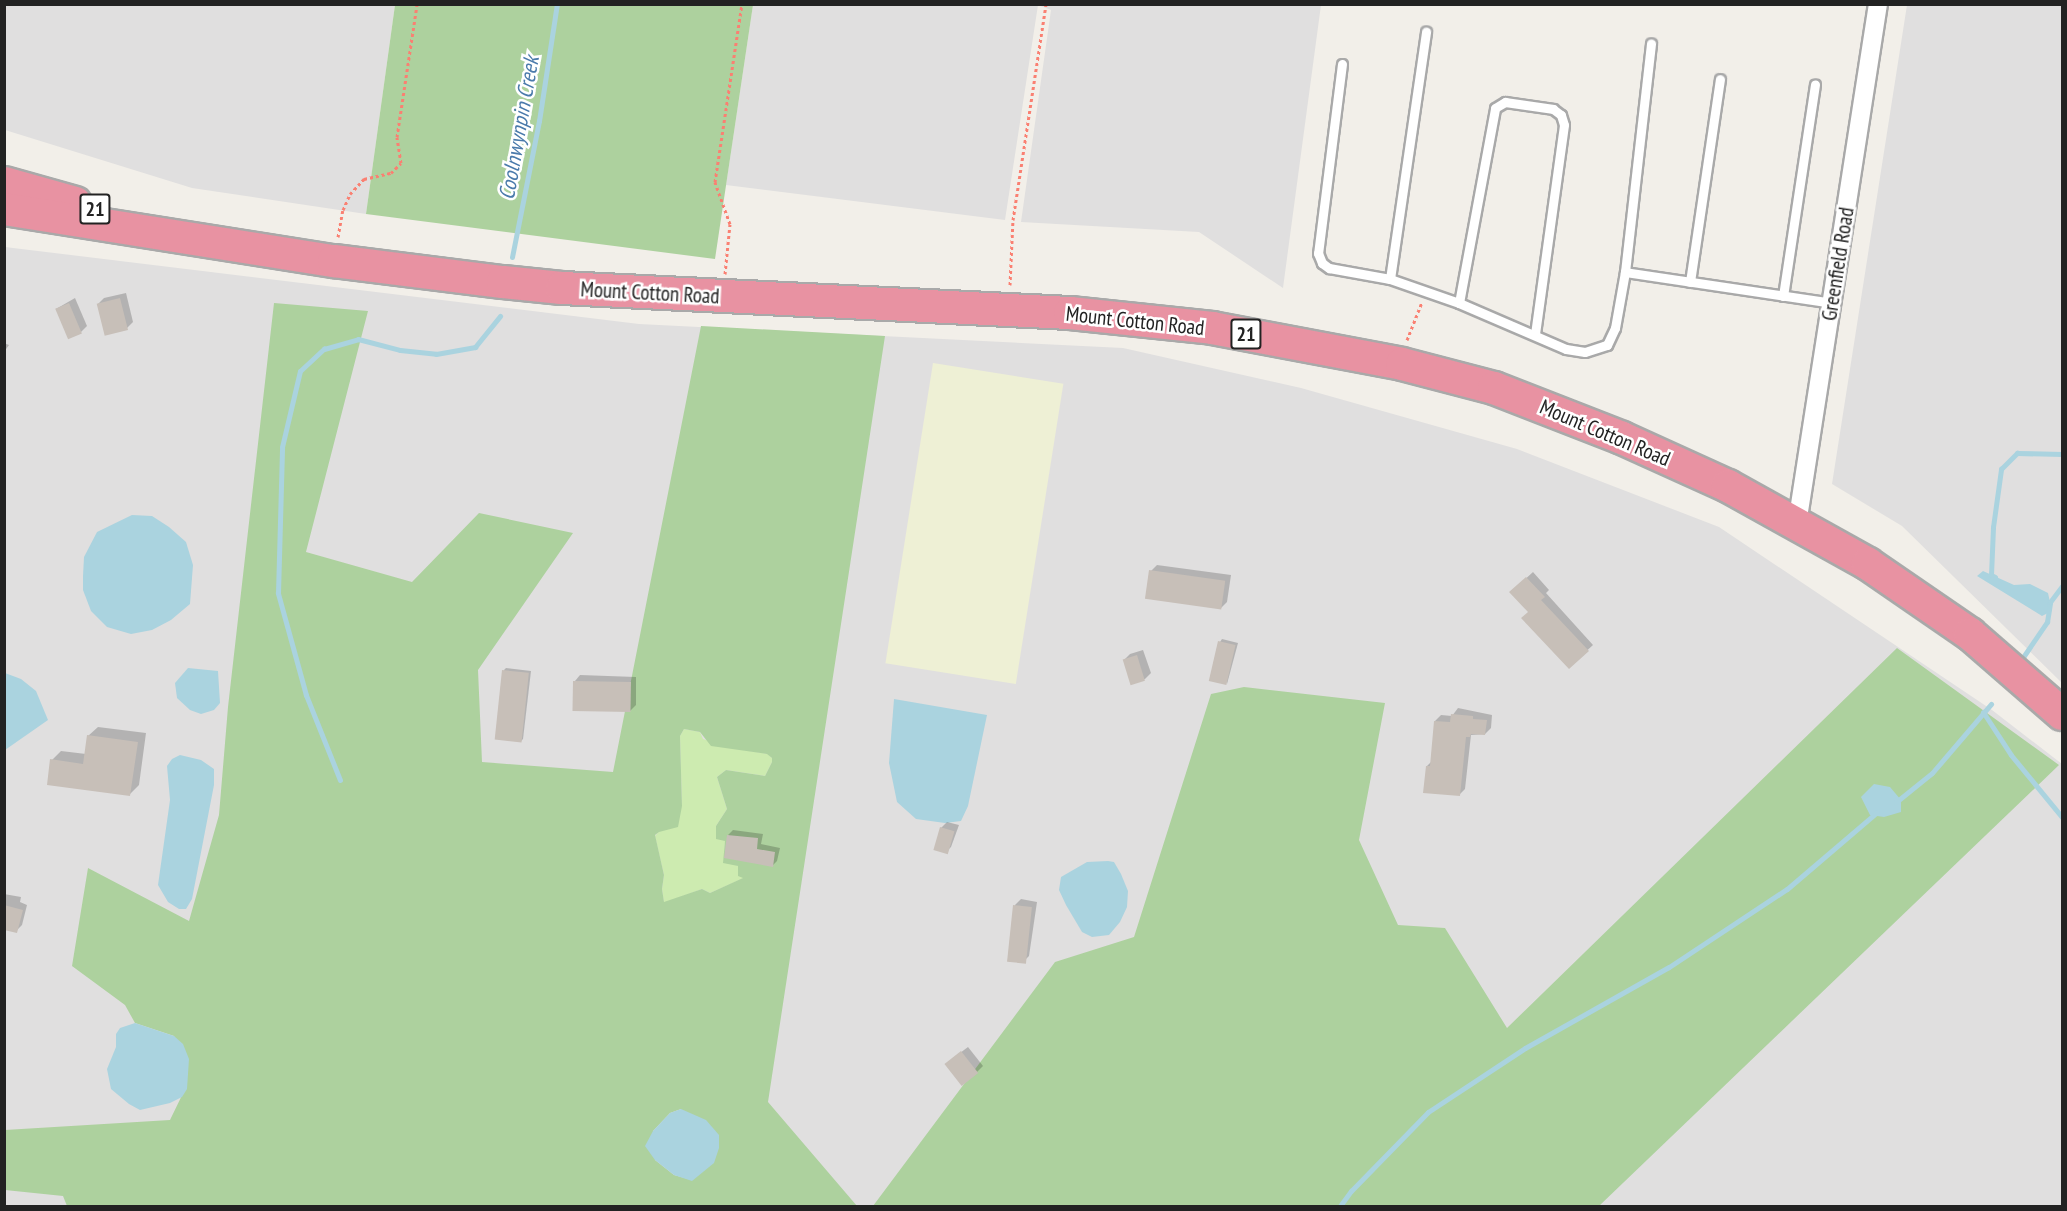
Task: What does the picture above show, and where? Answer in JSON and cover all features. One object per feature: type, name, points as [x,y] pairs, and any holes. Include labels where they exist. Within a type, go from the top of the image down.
[{"type":"highway","name":"Mount Cotton Road","points":[[4,183],[185,236]]},
{"type":"highway","name":"Mount Cotton Road","points":[[4,209],[334,261],[550,287],[1070,314],[1212,328],[1402,364],[1494,388],[1622,438],[1728,486],[1868,564],[1970,634],[2062,714]]},
{"type":"street","name":"Greenfield Road","points":[[1797,524],[1878,4]]},
{"type":"lane","points":[[1390,279],[1426,32]]},
{"type":"lane","points":[[1342,64],[1318,253],[1322,263],[1329,268],[1390,279],[1426,291],[1535,334],[1566,349],[1584,352],[1607,345],[1615,328],[1625,272],[1651,43]]},
{"type":"lane","points":[[1690,282],[1720,79]]},
{"type":"lane","points":[[1783,296],[1815,84]]},
{"type":"lane","points":[[1459,303],[1495,108],[1505,102],[1553,109],[1561,116],[1564,125],[1535,334]]},
{"type":"lane","points":[[1625,272],[1832,303]]},
{"type":"path","points":[[334,261],[343,210],[350,194],[364,179],[391,173],[401,163],[397,136],[417,4]]},
{"type":"path","points":[[723,296],[730,224],[715,182],[742,4]]},
{"type":"path","points":[[1009,310],[1013,220],[1046,4]]},
{"type":"path","points":[[1402,364],[1426,291]]},
{"type":"shaded area","points":[[4,5],[395,5],[366,214],[192,188],[5,130]]},
{"type":"shaded area","points":[[753,5],[1038,5],[1005,220],[726,185]]},
{"type":"shaded area","points":[[1038,5],[1321,5],[1283,288],[1199,232],[1021,222],[1051,10]]},
{"type":"shaded area","points":[[1907,5],[2062,5],[2062,683],[1902,526],[1832,484]]},
{"type":"shaded area","points":[[5,247],[639,324],[1123,348],[1301,388],[1517,449],[1719,527],[1992,710],[2062,764],[2062,1206],[5,1206]]},
{"type":"green space","points":[[395,5],[753,5],[715,259],[366,214]]},
{"type":"green space","points":[[274,303],[368,311],[306,552],[412,582],[479,513],[573,533],[478,670],[482,762],[613,772],[701,326],[885,336],[768,1102],[857,1206],[67,1206],[63,1196],[5,1190],[5,1130],[170,1120],[187,1085],[174,1036],[135,1023],[125,1005],[72,966],[88,868],[189,921],[219,815],[228,707]],"holes":[[[684,729],[700,732],[711,746],[767,754],[772,758],[772,762],[765,776],[726,770],[717,777],[727,809],[716,826],[716,839],[725,841],[723,863],[738,866],[738,876],[743,878],[710,893],[702,889],[664,902],[662,889],[664,875],[655,835],[678,827],[682,806],[680,736]],[[681,1109],[692,1180],[674,1175],[655,1160],[653,1131],[670,1113]]]},
{"type":"green space","points":[[933,363],[1063,384],[1016,684],[885,663]]},
{"type":"green space","points":[[1897,648],[2059,765],[1599,1206],[873,1206],[1055,962],[1134,937],[1211,694],[1244,687],[1385,703],[1359,840],[1398,925],[1445,928],[1507,1028]]},
{"type":"green space","points":[[684,729],[700,732],[703,739],[731,748],[768,754],[772,762],[765,776],[726,770],[717,777],[727,809],[716,826],[725,841],[724,858],[738,866],[744,878],[710,893],[702,889],[664,903],[662,889],[664,875],[655,836],[682,806],[680,736]]},
{"type":"water","points":[[132,515],[152,516],[169,527],[186,542],[193,565],[190,604],[171,620],[152,630],[131,634],[107,627],[91,611],[83,590],[83,576],[84,557],[97,532]]},
{"type":"water","points":[[1983,571],[2014,585],[2030,584],[2048,593],[2052,611],[2042,616],[1977,576]]},
{"type":"water","points":[[188,668],[218,671],[220,703],[214,710],[201,714],[190,710],[177,698],[175,683]]},
{"type":"water","points":[[5,673],[21,679],[36,691],[48,720],[5,750]]},
{"type":"water","points":[[894,699],[987,715],[968,806],[961,821],[945,823],[916,819],[897,802],[889,763]]},
{"type":"water","points":[[180,755],[201,760],[214,769],[214,785],[192,899],[186,909],[179,909],[168,902],[158,885],[170,800],[167,766],[172,759]]},
{"type":"water","points":[[1874,784],[1890,787],[1901,800],[1901,812],[1884,817],[1870,815],[1861,797]]},
{"type":"water","points":[[1087,862],[1114,862],[1121,874],[1128,891],[1127,907],[1120,922],[1109,935],[1092,937],[1082,932],[1066,905],[1059,890],[1061,877]]},
{"type":"water","points":[[135,1023],[174,1036],[183,1044],[189,1059],[187,1089],[182,1097],[170,1103],[140,1110],[111,1089],[107,1069],[116,1047],[116,1034],[120,1028]]},
{"type":"water","points":[[681,1109],[706,1120],[719,1135],[719,1148],[714,1163],[692,1181],[674,1175],[655,1160],[645,1146],[653,1131],[670,1113]]},
{"type":"building","points":[[120,298],[128,330],[105,336],[97,304]]},
{"type":"building","points":[[69,303],[82,333],[68,339],[55,309]]},
{"type":"building","points":[[1149,570],[1225,581],[1221,609],[1145,599]]},
{"type":"building","points":[[1526,577],[1545,597],[1541,600],[1589,651],[1569,669],[1521,618],[1528,612],[1509,592]]},
{"type":"building","points":[[1218,641],[1236,645],[1226,685],[1209,681]]},
{"type":"building","points":[[1137,655],[1145,681],[1131,685],[1123,659]]},
{"type":"building","points":[[502,670],[529,673],[522,742],[495,740]]},
{"type":"building","points":[[573,681],[631,682],[630,712],[572,711]]},
{"type":"building","points":[[1451,714],[1487,720],[1485,735],[1471,734],[1470,737],[1466,737],[1460,796],[1423,793],[1426,766],[1430,766],[1434,721],[1450,722]]},
{"type":"building","points":[[87,735],[138,742],[130,796],[47,785],[50,759],[83,764]]},
{"type":"building","points":[[940,827],[954,831],[948,854],[933,850]]},
{"type":"building","points":[[727,835],[758,838],[757,849],[775,852],[773,867],[724,858]]},
{"type":"building","points":[[4,905],[23,910],[17,933],[4,930]]},
{"type":"building","points":[[1013,905],[1032,907],[1026,964],[1007,962]]},
{"type":"building","points":[[961,1051],[978,1073],[962,1086],[944,1064]]},
{"type":"waterway","name":"Coolnwynpin Creek","points":[[512,257],[539,121],[557,4]]},
{"type":"waterway","points":[[340,780],[306,695],[278,593],[282,447],[300,371],[324,349],[358,339],[400,350],[436,354],[475,347],[500,316]]},
{"type":"waterway","points":[[1995,577],[1991,575],[1993,527],[2001,469],[2017,453],[2062,454]]},
{"type":"waterway","points":[[2019,663],[2047,622],[2050,602],[2062,586]]},
{"type":"waterway","points":[[1896,802],[1932,773],[1991,704]]},
{"type":"waterway","points":[[1983,712],[2011,755],[2062,817]]},
{"type":"waterway","points":[[1340,1206],[1351,1191],[1428,1112],[1525,1048],[1669,967],[1787,889],[1877,812]]}]
